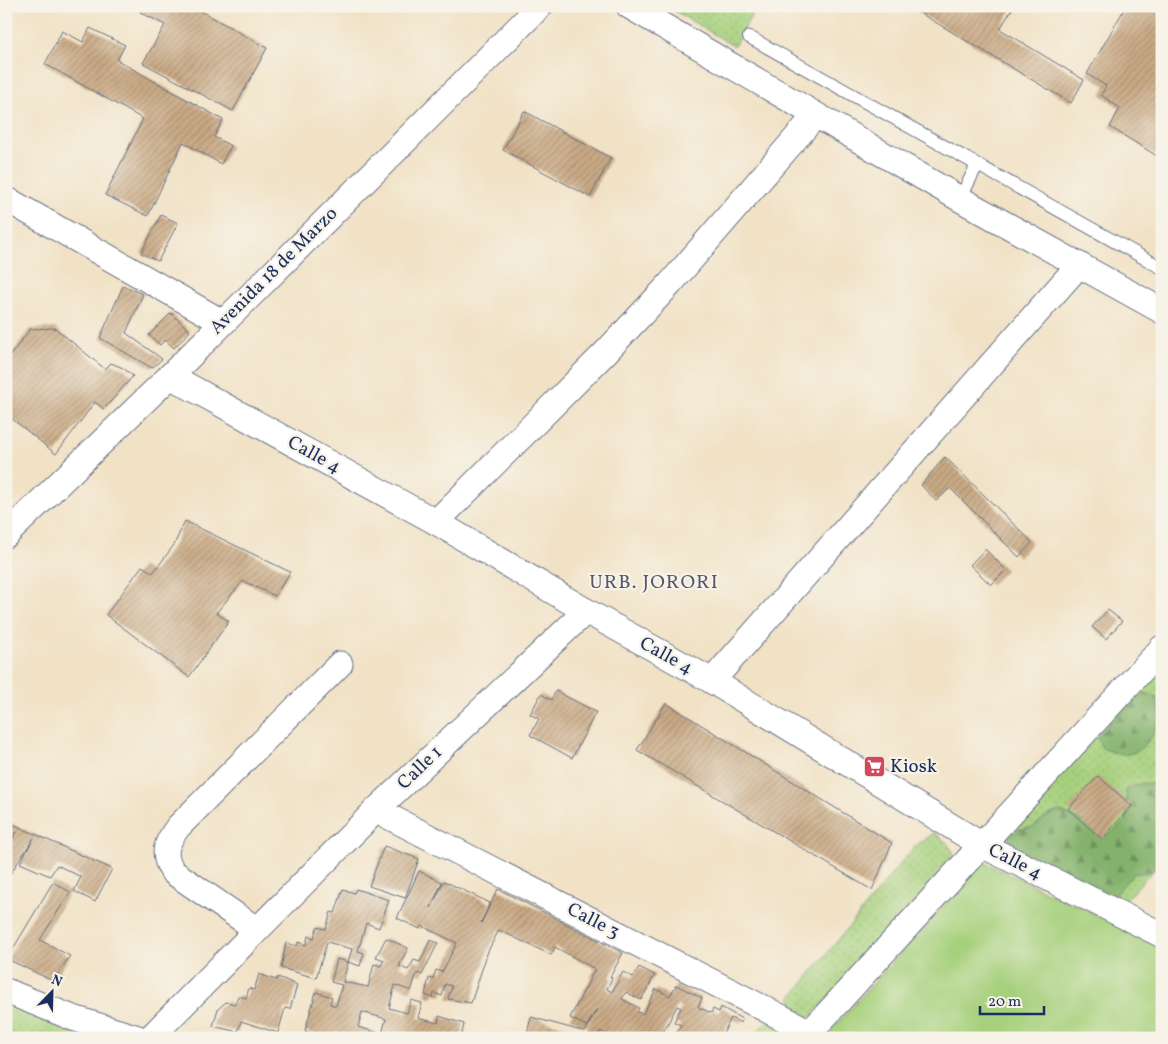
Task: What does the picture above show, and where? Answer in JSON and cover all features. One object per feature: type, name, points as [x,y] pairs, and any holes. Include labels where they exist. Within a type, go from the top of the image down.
[{"type":"street","name":"Avenida 18 de Marzo","points":[[6,535],[170,376],[540,6]]},
{"type":"street","points":[[629,6],[960,199],[1162,311]]},
{"type":"street","points":[[436,522],[664,291],[815,116]]},
{"type":"street","points":[[6,199],[222,322]]},
{"type":"street","points":[[712,681],[1079,265]]},
{"type":"street","name":"Calle 4","points":[[170,376],[436,522],[586,611],[712,681],[982,845],[1162,936]]},
{"type":"street","name":"Calle 1","points":[[150,1038],[256,928],[376,810],[586,611]]},
{"type":"street","points":[[808,1035],[1162,648]]},
{"type":"street","points":[[256,928],[173,872],[166,862],[167,841],[178,827],[340,664]]},
{"type":"street","name":"Calle 3","points":[[376,810],[808,1035]]},
{"type":"street","points":[[6,991],[73,1018],[138,1038]]},
{"type":"lane","points":[[749,37],[1162,268]]},
{"type":"lane","points":[[960,199],[978,165]]},
{"type":"green space","points":[[666,6],[757,6],[734,46]]},
{"type":"green space","points":[[1162,652],[1162,861],[1124,901],[991,832]]},
{"type":"green space","points":[[1144,692],[1156,698],[1160,707],[1158,724],[1149,740],[1136,751],[1129,754],[1119,754],[1102,748],[1097,738],[1112,720]]},
{"type":"green space","points":[[1162,781],[1162,865],[1151,872],[1133,874],[1107,904],[998,844],[1020,829],[1033,827],[1047,816],[1059,811],[1088,824],[1102,839],[1127,821],[1126,790],[1143,783],[1160,785]]},
{"type":"green space","points":[[934,833],[946,842],[954,853],[952,862],[810,1018],[793,1007],[791,998],[913,848]]},
{"type":"green space","points":[[983,862],[1162,945],[1162,1038],[824,1038]]},
{"type":"green space","points":[[6,1004],[37,1018],[99,1038],[19,1038],[6,1032]]},
{"type":"green space","points":[[768,1020],[784,1029],[787,1038],[751,1038]]},
{"type":"building","points":[[143,6],[192,6],[267,48],[233,111],[143,63],[165,25],[140,12]]},
{"type":"building","points":[[917,6],[1014,6],[1000,29],[1084,80],[1071,103],[915,10]]},
{"type":"building","points":[[1126,6],[1162,6],[1162,159],[1110,127],[1120,108],[1101,95],[1106,86],[1087,74]]},
{"type":"building","points":[[90,28],[125,45],[117,60],[223,120],[214,137],[231,146],[221,164],[183,142],[148,216],[105,195],[143,119],[45,64],[62,31],[83,42]]},
{"type":"building","points":[[524,111],[611,158],[590,197],[503,150]]},
{"type":"building","points":[[161,215],[178,223],[158,261],[141,253]]},
{"type":"building","points":[[123,286],[143,294],[126,333],[162,359],[152,368],[100,338]]},
{"type":"building","points":[[171,313],[190,331],[174,348],[165,340],[160,345],[149,335]]},
{"type":"building","points":[[55,328],[105,369],[111,363],[123,368],[133,376],[104,409],[95,402],[56,454],[6,414],[6,361],[30,329]]},
{"type":"building","points":[[945,457],[1032,542],[1019,557],[950,488],[936,501],[921,485]]},
{"type":"building","points":[[185,521],[290,572],[275,596],[243,581],[216,613],[229,621],[189,677],[106,615],[142,566],[153,573],[174,545]]},
{"type":"building","points":[[985,549],[1006,570],[991,585],[970,565]]},
{"type":"building","points":[[1108,610],[1122,621],[1106,639],[1092,627]]},
{"type":"building","points":[[556,691],[596,712],[572,758],[530,735],[539,719],[530,714],[541,694],[551,700]]},
{"type":"building","points":[[666,703],[892,843],[872,890],[637,750]]},
{"type":"building","points":[[1098,776],[1132,806],[1102,839],[1068,809]]},
{"type":"building","points":[[6,821],[112,869],[95,902],[74,891],[81,877],[57,865],[50,876],[20,863],[34,838],[6,880],[6,850],[17,832],[13,837],[6,833]]},
{"type":"building","points":[[384,846],[419,859],[405,898],[369,886]]},
{"type":"building","points":[[419,871],[442,882],[431,908],[444,881],[490,903],[481,923],[498,889],[623,953],[610,977],[612,978],[607,989],[612,992],[623,972],[633,977],[639,967],[655,975],[641,1000],[626,992],[622,999],[639,1008],[637,1012],[643,1014],[656,989],[670,996],[676,985],[702,998],[698,1007],[711,1013],[713,1009],[719,1012],[721,1007],[742,1019],[741,1023],[731,1018],[721,1038],[674,1038],[681,1025],[674,1022],[681,1008],[677,1006],[660,1038],[613,1038],[600,1031],[596,1038],[526,1038],[531,1017],[585,1032],[597,1009],[587,1026],[570,1018],[595,969],[555,947],[551,955],[499,930],[488,951],[471,1003],[448,999],[452,986],[445,984],[442,996],[434,993],[433,998],[425,995],[429,978],[433,979],[436,970],[442,972],[457,943],[422,926],[420,929],[397,918]]},
{"type":"building","points":[[53,882],[70,892],[40,940],[70,956],[53,981],[7,959]]},
{"type":"building","points":[[343,889],[354,893],[356,889],[389,900],[379,928],[366,923],[358,951],[364,953],[360,966],[348,962],[352,949],[327,942],[316,978],[281,968],[286,943],[297,946],[298,942],[306,945],[308,936],[314,938],[317,927],[326,929],[331,912],[335,913]]},
{"type":"building","points":[[386,938],[408,948],[399,966],[408,970],[414,960],[420,962],[430,940],[438,943],[422,975],[417,973],[411,991],[395,985],[389,1008],[407,1013],[411,1000],[422,1003],[418,1018],[438,1023],[439,1016],[464,1024],[461,1038],[319,1038],[320,1036],[305,1031],[316,992],[332,997],[330,1004],[336,1006],[342,985],[331,982],[337,959],[348,962],[343,982],[368,987],[374,964],[381,966],[384,960],[376,957]],"holes":[[[362,1012],[386,1019],[382,1034],[358,1027]]]},
{"type":"building","points":[[259,974],[276,980],[278,977],[297,985],[290,1009],[285,1008],[278,1033],[241,1021],[238,1032],[213,1026],[218,1009],[226,1002],[235,1004],[238,996],[246,998],[249,988],[254,990]]},
{"type":"place","name":"Kiosk","points":[[874,767]]},
{"type":"district","name":"URB. JORORI","points":[[654,583]]}]
